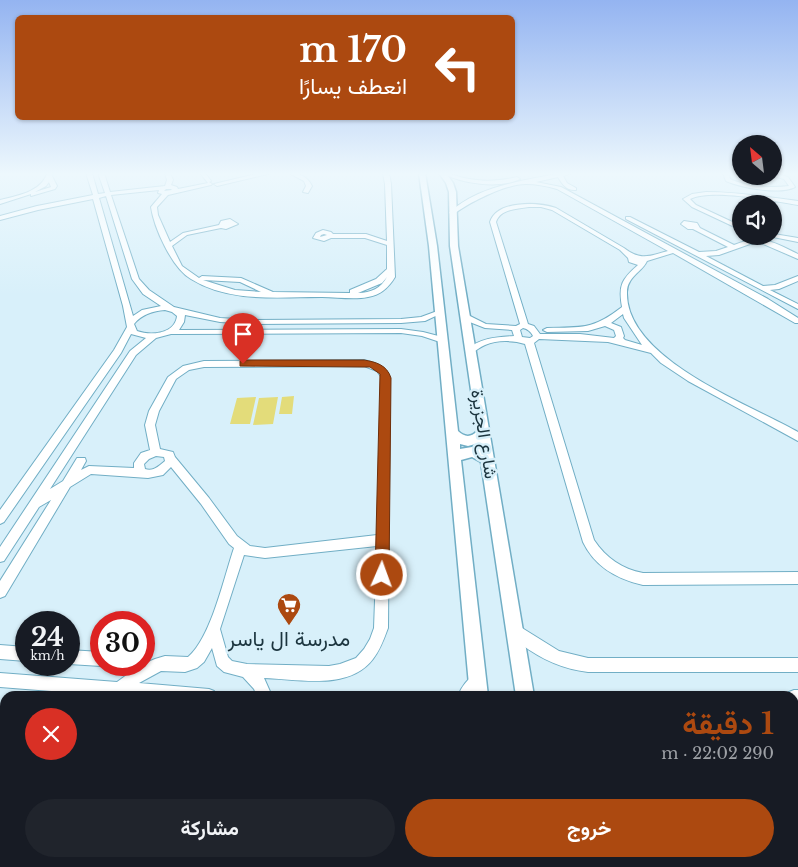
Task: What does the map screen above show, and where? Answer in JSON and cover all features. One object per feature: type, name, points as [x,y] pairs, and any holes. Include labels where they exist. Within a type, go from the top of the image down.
[{"type":"main road","name":"شارع الجزيرة","points":[[428,213],[479,691]]},
{"type":"main road","name":"شارع الجزيرة","points":[[452,213],[454,246],[524,691]]},
{"type":"main road","points":[[452,432],[460,440],[469,441],[477,440],[483,432]]},
{"type":"main road","points":[[455,458],[469,452],[478,453],[488,460]]},
{"type":"street","points":[[0,218],[15,213]]},
{"type":"street","points":[[0,225],[36,213]]},
{"type":"street","points":[[101,213],[127,306],[130,326],[138,335],[154,336],[169,332],[401,331],[423,334],[442,340]]},
{"type":"street","points":[[114,213],[136,279],[146,292],[175,310],[182,319],[180,324],[169,332]]},
{"type":"street","points":[[156,213],[171,233],[169,245],[181,268],[191,276],[218,288],[244,294],[275,295],[340,295],[372,285],[390,270],[389,213]]},
{"type":"street","points":[[498,213],[493,222],[521,327],[530,337],[589,542],[601,559],[621,573],[643,579],[798,578]]},
{"type":"street","points":[[559,213],[616,246],[632,259],[633,272]]},
{"type":"street","points":[[605,213],[798,321]]},
{"type":"street","points":[[619,213],[798,307]]},
{"type":"street","points":[[710,213],[732,224]]},
{"type":"street","points":[[682,221],[695,224],[697,226],[695,228],[735,248]]},
{"type":"street","points":[[171,233],[192,232],[221,226]]},
{"type":"street","points":[[366,236],[389,228]]},
{"type":"street","points":[[169,245],[171,233]]},
{"type":"street","points":[[330,236],[366,236],[390,244]]},
{"type":"street","points":[[782,238],[798,240]]},
{"type":"street","points":[[712,262],[712,258],[716,255],[761,241],[798,257]]},
{"type":"street","points":[[674,251],[643,262],[640,268],[633,272],[623,290],[624,309],[630,324],[654,353],[692,380],[798,437]]},
{"type":"street","points":[[694,253],[716,255]]},
{"type":"street","points":[[632,259],[638,257],[643,262]]},
{"type":"street","points":[[191,276],[241,280],[275,295]]},
{"type":"street","points":[[760,288],[776,287],[798,278]]},
{"type":"street","points":[[218,288],[224,280]]},
{"type":"street","points":[[244,294],[255,286]]},
{"type":"street","points":[[772,294],[776,287]]},
{"type":"street","points":[[1,515],[118,351],[133,320],[143,313],[157,308],[175,310],[205,318],[251,322],[401,321],[422,319],[440,312]]},
{"type":"street","points":[[607,324],[624,309]]},
{"type":"street","points":[[465,317],[485,326],[521,327]]},
{"type":"street","points":[[521,327],[516,330],[530,337],[589,329],[618,322],[630,324]]},
{"type":"street","points":[[607,324],[618,329],[620,336],[617,339]]},
{"type":"street","points":[[0,557],[133,353],[138,347],[154,336]]},
{"type":"street","points":[[471,350],[489,340],[530,337],[592,336],[617,339],[640,337]]},
{"type":"street","points":[[617,339],[654,353]]},
{"type":"street","points":[[156,452],[151,432],[151,418],[172,378],[186,368],[204,364],[372,364],[384,372],[386,378],[381,628],[376,644],[367,658],[353,668],[324,674],[247,671],[229,667],[222,661],[212,648],[214,630],[240,547]]},
{"type":"street","points":[[76,439],[77,451],[81,461],[89,470]]},
{"type":"street","points":[[144,473],[140,471],[139,464],[146,456],[156,452],[166,453],[206,501],[233,540],[240,547],[256,553],[383,540]]},
{"type":"street","points":[[34,505],[89,470],[153,474],[163,470],[170,459]]},
{"type":"street","points":[[0,592],[70,482],[81,461]]},
{"type":"street","points":[[514,630],[554,658],[570,664],[798,665]]},
{"type":"street","points":[[155,664],[191,664],[212,648]]},
{"type":"street","points":[[0,652],[15,653]]},
{"type":"street","points":[[118,690],[161,664]]},
{"type":"street","points":[[247,671],[259,684],[262,691]]},
{"type":"street","points":[[0,680],[133,691]]},
{"type":"street","points":[[470,691],[478,680]]},
{"type":"shaded area","points":[[294,396],[292,414],[279,414],[282,397]]},
{"type":"shaded area","points":[[256,397],[250,424],[230,424],[237,398]]},
{"type":"shaded area","points":[[278,397],[273,424],[253,425],[259,398]]},
{"type":"place","name":"مدرسة ال ياسر","points":[[289,626]]},
{"type":"route","points":[[243,364],[364,363],[372,364],[384,372],[386,378],[382,575]]}]
